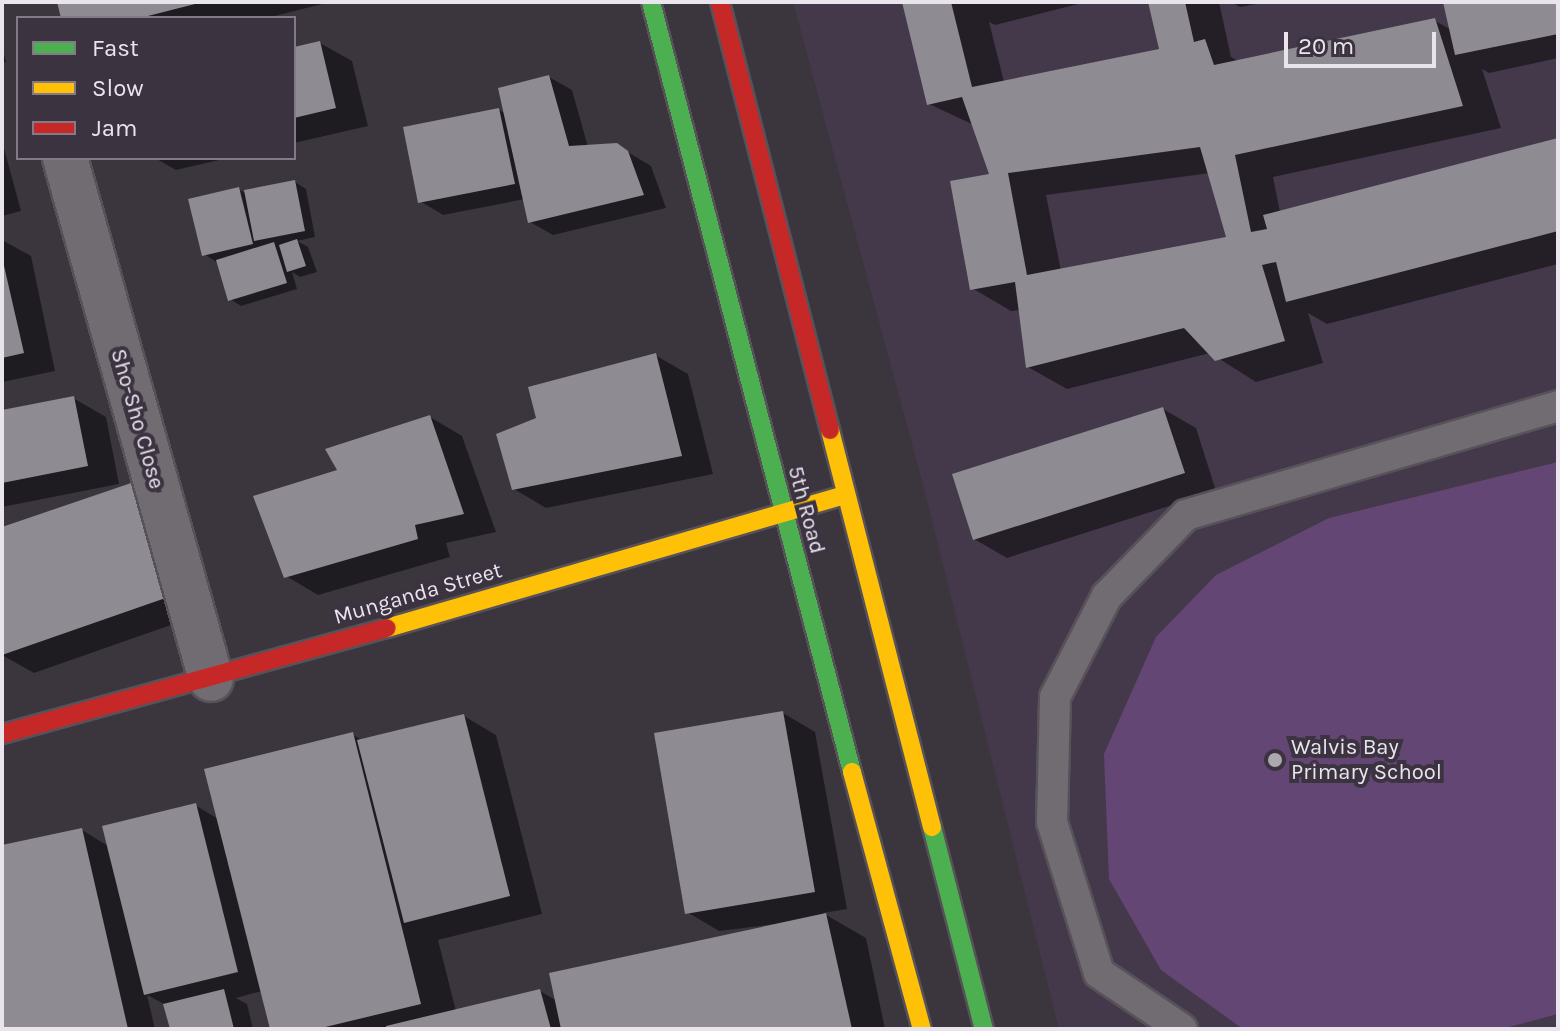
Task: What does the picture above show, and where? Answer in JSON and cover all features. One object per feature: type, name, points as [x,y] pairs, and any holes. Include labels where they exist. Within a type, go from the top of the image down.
[{"type":"main road","name":"5th Road","points":[[651,2],[781,513],[922,1029]]},
{"type":"main road","name":"5th Road","points":[[720,2],[984,1029]]},
{"type":"main road","name":"Munganda Street","points":[[2,734],[211,679],[846,495]]},
{"type":"street","name":"Sho-Sho Close","points":[[66,160],[211,679]]},
{"type":"lane","points":[[1182,1029],[1099,973],[1052,822],[1055,697],[1107,596],[1186,515],[1558,406]]},
{"type":"shaded area","name":"Walvis Bay Primary School","points":[[793,2],[1558,2],[1558,1029],[1059,1029],[925,492]]},
{"type":"shaded area","points":[[1558,462],[1558,1014],[1501,1029],[1243,1029],[1161,970],[1109,879],[1104,754],[1156,637],[1216,575],[1329,518]]},
{"type":"building","points":[[57,2],[199,2],[148,16],[60,16]]},
{"type":"building","points":[[902,2],[951,2],[972,87],[1159,49],[1148,2],[1185,2],[1194,42],[1205,39],[1214,65],[1435,18],[1463,106],[1235,155],[1251,232],[1267,229],[1263,215],[1558,138],[1558,231],[1286,302],[1276,262],[1262,265],[1285,341],[1215,361],[1184,328],[1026,368],[1015,282],[970,290],[950,181],[989,174],[962,97],[927,105]],"holes":[[[1200,147],[1226,237],[1027,275],[1008,173]]]},
{"type":"building","points":[[1443,2],[1558,2],[1558,34],[1455,55]]},
{"type":"building","points":[[320,41],[336,108],[296,118],[296,47]]},
{"type":"building","points":[[549,75],[569,146],[617,143],[628,151],[644,195],[528,223],[498,88]]},
{"type":"building","points":[[499,108],[515,184],[418,203],[403,127]]},
{"type":"building","points":[[295,180],[305,231],[254,241],[244,190]]},
{"type":"building","points":[[239,187],[253,244],[202,256],[188,199]]},
{"type":"building","points":[[297,239],[306,266],[287,272],[279,245]]},
{"type":"building","points":[[274,242],[287,283],[228,301],[216,260]]},
{"type":"building","points":[[2,257],[24,353],[2,358]]},
{"type":"building","points":[[656,353],[682,456],[512,490],[496,434],[536,418],[528,387]]},
{"type":"building","points":[[74,396],[88,466],[2,483],[2,410]]},
{"type":"building","points":[[1163,407],[1185,473],[973,540],[952,474]]},
{"type":"building","points":[[430,415],[464,514],[415,525],[418,539],[284,578],[253,496],[337,470],[325,449]]},
{"type":"building","points":[[137,481],[177,594],[2,655],[2,527]]},
{"type":"building","points":[[783,711],[815,892],[685,914],[654,733]]},
{"type":"building","points":[[464,714],[510,896],[404,923],[357,740]]},
{"type":"building","points":[[353,732],[421,1004],[317,1029],[270,1029],[204,769]]},
{"type":"building","points":[[196,803],[238,972],[144,995],[102,826]]},
{"type":"building","points":[[82,828],[128,1029],[2,1029],[2,845]]},
{"type":"building","points":[[826,913],[852,1029],[561,1029],[549,973]]},
{"type":"building","points":[[224,989],[234,1029],[170,1029],[163,1004]]},
{"type":"building","points":[[540,989],[551,1029],[386,1029],[386,1026]]},
{"type":"traffic: fast","points":[[651,2],[852,772]]},
{"type":"traffic: fast","points":[[932,827],[984,1029]]},
{"type":"traffic: slow","points":[[830,430],[932,827]]},
{"type":"traffic: slow","points":[[387,628],[846,495]]},
{"type":"traffic: slow","points":[[852,772],[922,1029]]},
{"type":"traffic: jam","points":[[720,2],[830,430]]},
{"type":"traffic: jam","points":[[2,734],[387,628]]},
{"type":"place","name":"Walvis Bay Primary School","points":[[1275,760]]}]
